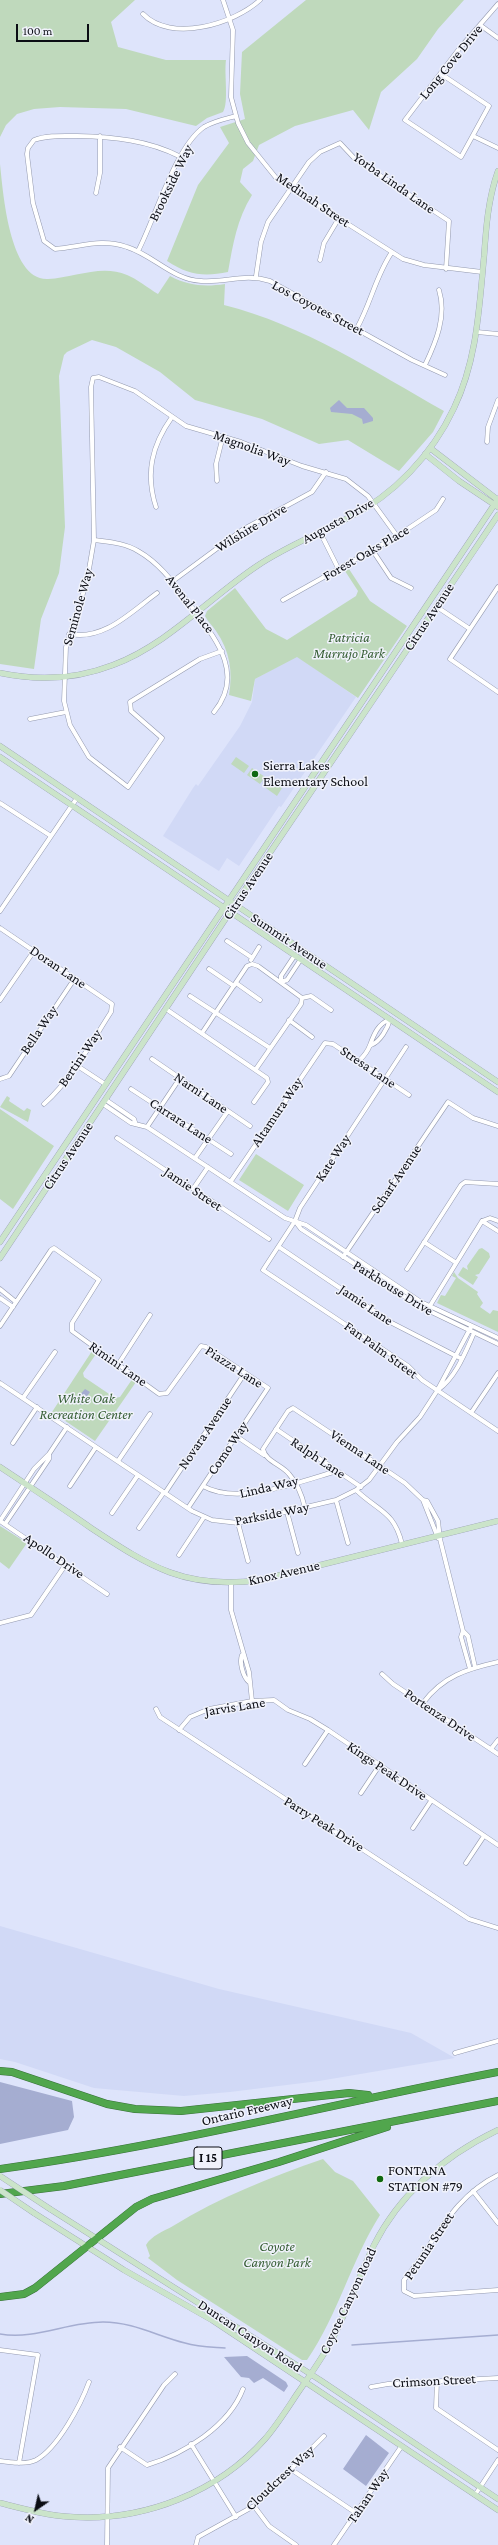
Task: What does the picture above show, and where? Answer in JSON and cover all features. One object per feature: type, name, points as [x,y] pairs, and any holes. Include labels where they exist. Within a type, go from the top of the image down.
[{"type":"highway","points":[[0,2071],[12,2072],[107,2104],[135,2109],[181,2111],[349,2093],[372,2096]]},
{"type":"highway","name":"Ontario Freeway","points":[[0,2169],[63,2160],[189,2137],[372,2096],[498,2072]]},
{"type":"highway","name":"I 15","points":[[0,2194],[64,2186],[498,2101]]},
{"type":"highway","points":[[0,2297],[24,2294],[35,2288],[136,2207],[152,2199],[279,2162],[416,2118]]},
{"type":"main road","name":"Augusta Drive","points":[[0,673],[28,678],[64,677],[100,670],[129,658],[159,640],[257,566],[374,502],[408,474],[430,448],[453,411],[464,387],[477,332],[488,209],[498,171]]},
{"type":"main road","points":[[430,448],[497,502]]},
{"type":"main road","points":[[425,454],[459,481],[497,502]]},
{"type":"main road","name":"Citrus Avenue","points":[[0,1242],[223,906],[497,502]]},
{"type":"main road","name":"Citrus Avenue","points":[[0,1258],[235,904],[498,516]]},
{"type":"main road","name":"Summit Avenue","points":[[0,746],[498,1082]]},
{"type":"main road","name":"Summit Avenue","points":[[0,757],[498,1092]]},
{"type":"main road","name":"Knox Avenue","points":[[0,1467],[150,1565],[191,1579],[231,1583],[260,1580],[498,1521]]},
{"type":"main road","name":"Coyote Canyon Road","points":[[0,2503],[49,2514],[108,2517],[135,2513],[166,2504],[214,2481],[239,2464],[266,2438],[305,2382],[334,2336],[375,2244],[401,2203],[439,2165],[458,2151],[498,2130]]},
{"type":"main road","name":"Duncan Canyon Road","points":[[0,2176],[95,2239],[310,2374],[498,2499]]},
{"type":"main road","name":"Duncan Canyon Road","points":[[0,2190],[87,2247],[136,2277],[199,2312],[498,2510]]},
{"type":"street","name":"Medinah Street","points":[[223,0],[231,17],[234,44],[231,97],[236,116],[248,143],[277,179],[392,252],[413,262],[446,268],[482,272]]},
{"type":"street","points":[[143,14],[160,26],[176,30],[194,28],[246,11],[260,0]]},
{"type":"street","name":"Long Cove Drive","points":[[473,136],[461,158],[405,120],[498,4]]},
{"type":"street","points":[[480,25],[498,38]]},
{"type":"street","points":[[441,74],[489,106],[473,136],[498,148]]},
{"type":"street","name":"Brookside Way","points":[[138,251],[181,157],[193,137],[204,128],[236,116]]},
{"type":"street","points":[[96,193],[99,180],[100,136],[143,142],[181,157]]},
{"type":"street","name":"Los Coyotes Street","points":[[100,136],[50,137],[37,139],[30,145],[27,154],[32,199],[43,238],[49,246],[55,249],[89,243],[108,242],[138,251],[172,272],[201,281],[256,276],[284,287],[425,366],[445,374]]},
{"type":"street","name":"Yorba Linda Lane","points":[[291,188],[309,162],[320,152],[340,143],[355,159],[449,221],[446,268]]},
{"type":"street","points":[[256,276],[264,232],[268,222],[291,188]]},
{"type":"street","points":[[320,260],[324,243],[339,218]]},
{"type":"street","points":[[357,328],[370,303],[378,273],[392,252]]},
{"type":"street","points":[[425,366],[438,339],[442,300],[439,290]]},
{"type":"street","points":[[477,332],[498,334]]},
{"type":"street","name":"Magnolia Way","points":[[93,378],[99,377],[131,389],[186,426],[251,445],[312,470],[326,472],[352,482],[374,502],[397,536]]},
{"type":"street","name":"Seminole Way","points":[[93,378],[91,387],[94,540],[87,581],[69,634],[64,660],[66,712],[78,742],[89,757],[128,787],[162,738],[131,711],[129,706],[134,699],[167,682],[200,659],[222,652]]},
{"type":"street","points":[[487,442],[488,427],[498,400]]},
{"type":"street","points":[[156,507],[153,483],[153,452],[159,435],[172,417]]},
{"type":"street","points":[[217,481],[216,464],[222,436]]},
{"type":"street","name":"Wilshire Drive","points":[[173,581],[242,530],[312,492],[326,472]]},
{"type":"street","name":"Forest Oaks Place","points":[[283,600],[373,551],[397,536],[436,510],[444,499]]},
{"type":"street","points":[[320,532],[339,570]]},
{"type":"street","name":"Avenal Place","points":[[94,540],[134,548],[156,563],[173,581],[216,638],[226,667],[226,686],[221,702],[214,712]]},
{"type":"street","points":[[373,551],[391,578],[411,588]]},
{"type":"street","points":[[498,588],[450,659],[498,692]]},
{"type":"street","points":[[69,634],[86,636],[106,630],[157,593]]},
{"type":"street","points":[[436,606],[470,629]]},
{"type":"street","points":[[30,719],[66,712]]},
{"type":"street","points":[[0,912],[77,798]]},
{"type":"street","points":[[0,803],[51,836]]},
{"type":"street","name":"Doran Lane","points":[[0,928],[107,1000],[113,1008]]},
{"type":"street","points":[[227,941],[251,957]]},
{"type":"street","points":[[252,964],[251,957],[259,947]]},
{"type":"street","points":[[0,1000],[34,951]]},
{"type":"street","points":[[281,982],[281,976],[295,955]]},
{"type":"street","points":[[281,982],[287,980],[301,959]]},
{"type":"street","points":[[202,1033],[247,966],[252,964]]},
{"type":"street","points":[[252,964],[281,982],[302,998]]},
{"type":"street","points":[[209,969],[260,1000]]},
{"type":"street","points":[[285,970],[291,974]]},
{"type":"street","name":"Bella Way","points":[[1,1079],[9,1076],[75,978]]},
{"type":"street","points":[[190,996],[270,1048]]},
{"type":"street","points":[[256,1069],[302,998],[311,996],[331,1010]]},
{"type":"street","name":"Bertini Way","points":[[44,1104],[56,1093],[113,1008]]},
{"type":"street","points":[[166,1009],[256,1069],[267,1078],[268,1082],[254,1102]]},
{"type":"street","points":[[371,1045],[370,1040],[383,1022],[390,1019]]},
{"type":"street","points":[[359,1061],[371,1045],[376,1043],[389,1026],[390,1019]]},
{"type":"street","points":[[289,1020],[312,1037]]},
{"type":"street","name":"Stresa Lane","points":[[325,1043],[333,1044],[409,1095]]},
{"type":"street","name":"Altamura Way","points":[[230,1181],[325,1043]]},
{"type":"street","name":"Kate Way","points":[[263,1270],[295,1221],[300,1208],[406,1047]]},
{"type":"street","name":"Narni Lane","points":[[152,1059],[250,1126]]},
{"type":"street","points":[[76,1065],[105,1084]]},
{"type":"street","points":[[147,1127],[180,1078]]},
{"type":"street","name":"Carrara Lane","points":[[132,1089],[230,1154]]},
{"type":"street","name":"Parkhouse Drive","points":[[104,1102],[120,1112],[131,1123],[135,1122],[147,1127],[285,1218],[306,1225],[428,1308],[498,1338]]},
{"type":"street","name":"Scharf Avenue","points":[[343,1257],[448,1102],[473,1118],[498,1126]]},
{"type":"street","points":[[195,1158],[228,1111]]},
{"type":"street","name":"Jamie Street","points":[[117,1138],[269,1239]]},
{"type":"street","points":[[193,1189],[208,1167]]},
{"type":"street","points":[[407,1269],[461,1185],[465,1182],[498,1184]]},
{"type":"street","points":[[428,1308],[455,1262],[482,1221],[490,1218],[498,1221]]},
{"type":"street","name":"Parkhouse Drive","points":[[295,1221],[302,1229],[343,1257],[468,1332],[498,1344]]},
{"type":"street","points":[[482,1221],[498,1231]]},
{"type":"street","points":[[424,1242],[455,1262]]},
{"type":"street","name":"Jamie Lane","points":[[279,1247],[392,1323],[462,1359]]},
{"type":"street","name":"Rimini Lane","points":[[16,1302],[53,1248],[100,1280],[72,1324],[72,1332],[118,1363],[159,1394],[164,1395]]},
{"type":"street","name":"Fan Palm Street","points":[[263,1270],[408,1366],[437,1391],[498,1431]]},
{"type":"street","points":[[0,1289],[16,1302],[0,1326]]},
{"type":"street","points":[[0,1298],[13,1307]]},
{"type":"street","points":[[118,1363],[150,1315]]},
{"type":"street","name":"Parkside Way","points":[[0,1383],[188,1508],[204,1517],[238,1523],[336,1500],[361,1487],[380,1466],[397,1442],[420,1417],[437,1391],[441,1380],[456,1356],[471,1327]]},
{"type":"street","name":"Parkside Way","points":[[437,1391],[446,1384],[462,1359],[476,1329]]},
{"type":"street","name":"Piazza Lane","points":[[164,1395],[201,1346],[268,1388]]},
{"type":"street","points":[[24,1398],[55,1352]]},
{"type":"street","name":"Novara Avenue","points":[[139,1528],[246,1373]]},
{"type":"street","points":[[471,1413],[498,1373]]},
{"type":"street","name":"Como Way","points":[[188,1508],[268,1388]]},
{"type":"street","points":[[13,1443],[37,1407]]},
{"type":"street","name":"Vienna Lane","points":[[276,1429],[288,1411],[293,1408],[405,1482],[423,1500],[427,1501],[434,1512],[463,1631],[468,1636],[475,1667]]},
{"type":"street","points":[[118,1461],[150,1414]]},
{"type":"street","points":[[5,1524],[49,1459],[49,1454],[67,1427]]},
{"type":"street","points":[[266,1456],[262,1449],[276,1429]]},
{"type":"street","name":"Ralph Lane","points":[[276,1429],[361,1487]]},
{"type":"street","points":[[236,1436],[283,1468],[295,1482],[305,1508]]},
{"type":"street","points":[[70,1486],[96,1447]]},
{"type":"street","points":[[0,1521],[24,1483],[44,1456],[49,1454]]},
{"type":"street","name":"Linda Way","points":[[203,1486],[216,1493],[239,1495],[337,1471]]},
{"type":"street","points":[[112,1513],[138,1475]]},
{"type":"street","name":"Ralph Lane","points":[[356,1490],[390,1515],[395,1523],[402,1544]]},
{"type":"street","points":[[336,1500],[348,1543]]},
{"type":"street","name":"Vienna Lane","points":[[423,1500],[439,1536]]},
{"type":"street","points":[[12,1502],[18,1506]]},
{"type":"street","points":[[287,1512],[298,1553]]},
{"type":"street","points":[[179,1554],[204,1517]]},
{"type":"street","name":"Apollo Drive","points":[[0,1521],[66,1564],[107,1594]]},
{"type":"street","points":[[238,1523],[248,1561]]},
{"type":"street","points":[[0,1623],[31,1615],[66,1564]]},
{"type":"street","points":[[231,1583],[231,1610],[242,1655],[246,1659],[252,1701]]},
{"type":"street","name":"Vienna Lane","points":[[463,1631],[461,1637],[470,1669]]},
{"type":"street","points":[[423,1703],[433,1690],[443,1681],[475,1667],[498,1662]]},
{"type":"street","name":"Portenza Drive","points":[[382,1674],[498,1754]]},
{"type":"street","name":"Jarvis Lane","points":[[179,1730],[197,1713],[252,1701],[274,1700]]},
{"type":"street","name":"Kings Peak Drive","points":[[274,1700],[288,1710],[310,1719],[328,1730],[379,1766],[498,1845]]},
{"type":"street","name":"Parry Peak Drive","points":[[156,1709],[160,1717],[179,1730],[284,1800],[308,1812],[468,1919],[498,1928]]},
{"type":"street","points":[[305,1764],[328,1730]]},
{"type":"street","points":[[491,1749],[498,1740]]},
{"type":"street","points":[[361,1793],[379,1766]]},
{"type":"street","points":[[412,1828],[431,1801]]},
{"type":"street","points":[[466,1863],[484,1836]]},
{"type":"street","points":[[455,2053],[498,2041]]},
{"type":"street","name":"Petunia Street","points":[[498,2175],[473,2191],[461,2201],[439,2227],[404,2280],[404,2291],[414,2296],[498,2290]]},
{"type":"street","points":[[473,2191],[498,2223]]},
{"type":"street","points":[[0,2350],[38,2355],[19,2463]]},
{"type":"street","points":[[107,2545],[107,2474],[112,2460],[164,2385],[175,2374]]},
{"type":"street","name":"Crimson Street","points":[[370,2387],[388,2384],[498,2378]]},
{"type":"street","points":[[436,2381],[436,2408],[498,2450]]},
{"type":"street","points":[[0,2461],[19,2463],[35,2461],[46,2453],[84,2397],[89,2382]]},
{"type":"street","points":[[120,2448],[147,2466],[191,2444],[227,2415],[243,2389]]},
{"type":"street","name":"Cloudcrest Way","points":[[195,2544],[201,2535],[254,2506],[292,2470],[324,2436]]},
{"type":"street","points":[[191,2444],[236,2517]]},
{"type":"street","name":"Tahan Way","points":[[334,2545],[401,2447]]},
{"type":"street","points":[[475,2495],[498,2460]]},
{"type":"street","points":[[292,2470],[356,2513]]},
{"type":"street","points":[[254,2506],[269,2526],[296,2545]]},
{"type":"shaded area","points":[[339,400],[347,408],[364,408],[373,418],[373,421],[363,424],[362,419],[352,414],[331,412],[330,408]]},
{"type":"shaded area","name":"Sierra Lakes Elementary School","points":[[297,656],[356,697],[281,807],[279,806],[239,866],[227,858],[219,871],[163,836],[193,788],[196,784],[198,786],[240,726],[252,702],[255,679]]},
{"type":"shaded area","points":[[85,1389],[90,1392],[81,1405],[76,1399]]},
{"type":"shaded area","points":[[0,1926],[219,1989],[411,2033],[455,2058],[319,2081],[184,2096],[94,2088],[15,2062],[0,2059]]},
{"type":"shaded area","points":[[0,2082],[72,2101],[74,2117],[68,2130],[0,2144]]},
{"type":"shaded area","points":[[247,2356],[286,2382],[288,2386],[284,2392],[263,2378],[254,2383],[249,2378],[241,2377],[224,2357]]},
{"type":"shaded area","points":[[366,2435],[389,2453],[366,2486],[343,2469]]},
{"type":"green space","points":[[0,0],[135,0],[111,22],[118,47],[166,60],[226,60],[225,108],[223,112],[207,118],[196,126],[126,109],[60,107],[34,109],[17,114],[6,125],[0,137]]},
{"type":"green space","points":[[306,0],[464,0],[438,29],[417,59],[381,92],[369,130],[353,110],[295,126],[259,145],[253,161],[243,169],[240,182],[252,195],[239,223],[228,272],[219,274],[196,274],[175,266],[167,261],[198,185],[229,143],[220,127],[245,119],[240,94],[242,52]]},
{"type":"green space","points":[[0,164],[3,194],[10,232],[16,251],[24,266],[35,276],[48,279],[97,271],[117,272],[139,281],[158,294],[170,276],[190,284],[225,284],[224,305],[282,324],[337,350],[444,411],[433,432],[399,471],[348,440],[319,444],[262,419],[195,400],[160,372],[116,347],[92,340],[67,352],[64,355],[59,376],[65,527],[59,573],[41,619],[34,669],[0,664]]},
{"type":"green space","name":"Patricia Murrujo Park","points":[[349,569],[370,601],[407,626],[358,698],[297,657],[255,679],[251,701],[229,695],[231,678],[227,654],[221,639],[205,616],[207,611],[235,588],[266,629],[287,640],[356,596],[358,591],[345,571]]},
{"type":"green space","points":[[236,757],[249,766],[244,773],[231,764]]},
{"type":"green space","points":[[252,768],[265,777],[260,784],[247,775]]},
{"type":"green space","points":[[269,779],[282,788],[277,796],[263,786]]},
{"type":"green space","points":[[7,1096],[10,1098],[9,1101],[24,1111],[27,1108],[31,1110],[28,1122],[0,1107]]},
{"type":"green space","points":[[0,1109],[54,1146],[13,1209],[0,1199]]},
{"type":"green space","points":[[256,1154],[304,1185],[288,1211],[239,1180]]},
{"type":"green space","points":[[482,1248],[489,1253],[490,1257],[479,1274],[475,1275],[478,1277],[473,1285],[458,1275],[463,1267],[468,1270],[467,1266],[479,1249]]},
{"type":"green space","points":[[454,1272],[458,1278],[478,1292],[477,1294],[483,1303],[480,1307],[490,1314],[493,1310],[498,1311],[498,1332],[437,1303],[441,1295],[445,1296],[456,1278],[452,1276]]},
{"type":"green space","name":"White Oak Recreation Center","points":[[92,1351],[96,1354],[83,1373],[84,1377],[115,1398],[120,1397],[133,1378],[136,1382],[95,1441],[52,1412]]},
{"type":"green space","points":[[0,1526],[27,1543],[9,1569],[0,1562]]},
{"type":"green space","name":"Coyote Canyon Park","points":[[323,2159],[335,2172],[353,2181],[380,2215],[361,2251],[318,2343],[307,2360],[302,2360],[177,2280],[148,2258],[150,2256],[146,2245],[158,2234],[227,2197],[265,2180]]},
{"type":"waterway","points":[[0,2334],[26,2335],[77,2325],[103,2322],[125,2324],[190,2344],[205,2347],[225,2348]]},
{"type":"waterway","points":[[352,2345],[498,2335]]},
{"type":"place","name":"Sierra Lakes Elementary School","points":[[255,774]]},
{"type":"place","name":"FONTANA STATION #79","points":[[380,2179]]}]
